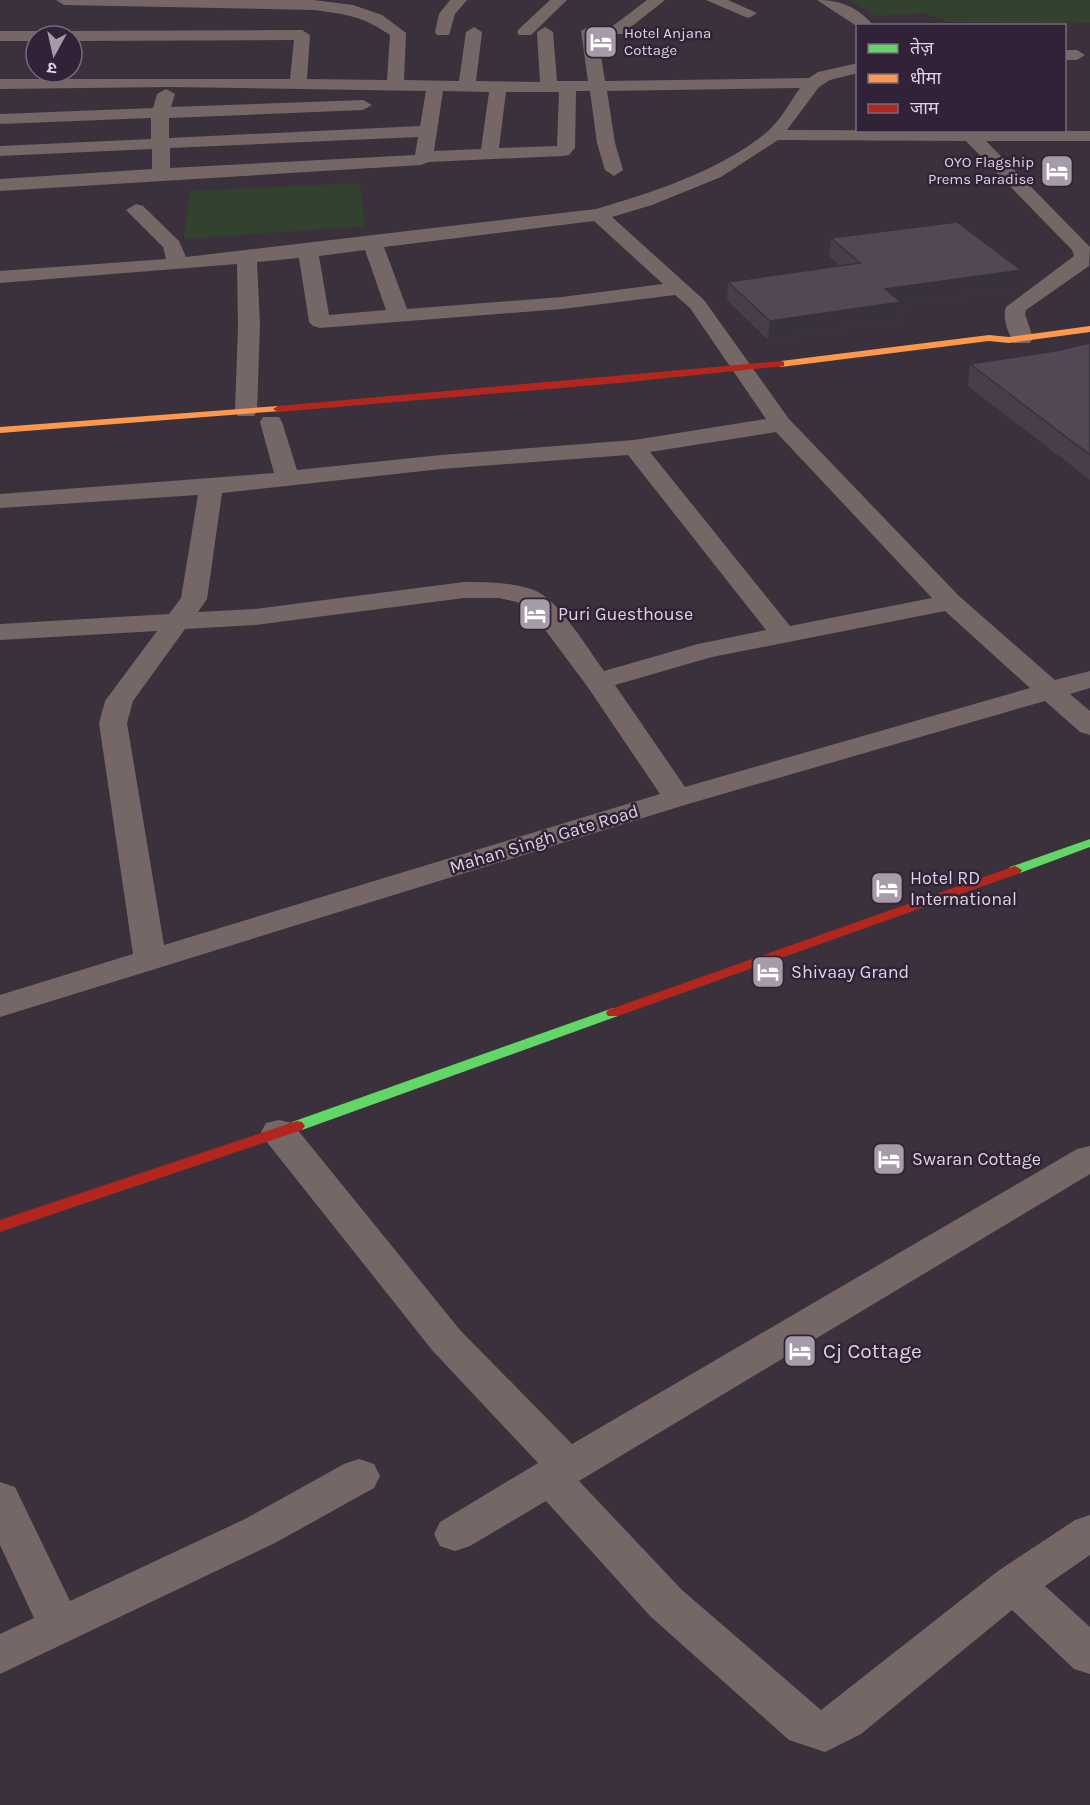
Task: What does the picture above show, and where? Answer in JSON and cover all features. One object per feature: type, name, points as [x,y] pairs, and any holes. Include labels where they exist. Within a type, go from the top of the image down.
[{"type":"street","points":[[64,0],[266,2],[353,10],[376,18],[398,33],[395,86]]},
{"type":"street","points":[[443,32],[443,20],[451,6],[459,0]]},
{"type":"street","points":[[525,32],[559,0]]},
{"type":"street","points":[[616,31],[657,0]]},
{"type":"street","points":[[714,0],[749,13]]},
{"type":"street","points":[[825,0],[844,9],[863,24]]},
{"type":"street","points":[[213,32],[233,3]]},
{"type":"street","points":[[589,31],[606,143],[614,170]]},
{"type":"street","points":[[468,86],[474,32]]},
{"type":"street","points":[[545,32],[549,86]]},
{"type":"street","points":[[84,36],[302,35],[298,84]]},
{"type":"street","points":[[0,36],[24,36]]},
{"type":"street","points":[[0,277],[178,264],[308,251],[598,215],[677,189],[714,172],[774,135],[813,83],[824,76],[856,68]]},
{"type":"street","points":[[0,84],[170,82],[395,86],[434,94]]},
{"type":"street","points":[[162,174],[159,143],[160,113],[170,82]]},
{"type":"street","points":[[409,103],[468,86],[813,83]]},
{"type":"street","points":[[489,156],[498,86]]},
{"type":"street","points":[[0,185],[415,160],[424,157],[489,156],[563,151],[566,148],[568,86]]},
{"type":"street","points":[[424,157],[434,94]]},
{"type":"street","points":[[0,119],[386,104]]},
{"type":"street","points":[[34,149],[40,118]]},
{"type":"street","points":[[0,151],[428,131]]},
{"type":"street","points":[[774,135],[1090,136]]},
{"type":"street","points":[[971,136],[1081,248],[1084,255],[1082,262],[1016,306],[1014,314],[1016,339]]},
{"type":"street","points":[[136,210],[172,244],[178,264]]},
{"type":"street","points":[[598,215],[681,288],[715,329],[743,378],[781,424],[950,602],[1090,726]]},
{"type":"street","points":[[373,244],[399,317]]},
{"type":"street","points":[[308,251],[320,322],[562,303],[681,288]]},
{"type":"street","points":[[246,411],[249,326],[247,257]]},
{"type":"street","points":[[743,378],[989,338],[1016,339],[1090,329]]},
{"type":"street","points":[[905,363],[996,346],[1016,339]]},
{"type":"street","points":[[0,430],[850,370]]},
{"type":"street","points":[[0,441],[667,390]]},
{"type":"street","points":[[271,422],[288,479]]},
{"type":"street","points":[[0,501],[211,487],[563,451],[634,447],[781,424]]},
{"type":"street","points":[[634,447],[783,634]]},
{"type":"street","points":[[150,960],[113,723],[114,713],[119,701],[180,622],[194,599],[211,487]]},
{"type":"street","points":[[0,632],[255,617],[436,593],[499,590],[526,596],[540,605],[598,681],[678,798]]},
{"type":"street","points":[[598,681],[677,658],[783,634],[950,602]]},
{"type":"street","name":"Mahan Singh Gate Road","points":[[0,1006],[678,798],[1047,690],[1090,680]]},
{"type":"street","points":[[0,1226],[279,1132],[1090,843]]},
{"type":"street","points":[[279,1132],[446,1340],[666,1604],[813,1731],[825,1732],[844,1720],[1013,1584],[1090,1532]]},
{"type":"street","points":[[455,1534],[557,1471],[1090,1158]]},
{"type":"street","points":[[0,1655],[260,1531],[359,1476]]},
{"type":"street","points":[[0,1499],[60,1627]]},
{"type":"street","points":[[1013,1584],[1090,1655]]},
{"type":"green space","points":[[850,0],[1090,0],[1090,23],[948,22],[925,13],[876,16]]},
{"type":"green space","points":[[360,183],[365,226],[184,239],[190,191]]},
{"type":"building","points":[[957,222],[1021,270],[885,289],[901,302],[770,321],[728,282],[860,263],[831,238]]},
{"type":"building","points":[[1090,343],[1090,455],[970,364],[1055,351]]},
{"type":"traffic: fast","points":[[1015,870],[1090,843]]},
{"type":"traffic: fast","points":[[297,1126],[613,1013]]},
{"type":"traffic: slow","points":[[781,364],[989,338],[1009,340],[1090,329]]},
{"type":"traffic: slow","points":[[0,430],[278,409]]},
{"type":"traffic: jam","points":[[278,409],[781,364]]},
{"type":"traffic: jam","points":[[613,1013],[1015,870]]},
{"type":"traffic: jam","points":[[0,1226],[297,1126]]},
{"type":"place","name":"Hotel Anjana Cottage","points":[[601,42]]},
{"type":"place","name":"OYO Flagship Prems Paradise","points":[[1057,171]]},
{"type":"place","name":"Puri Guesthouse","points":[[535,614]]},
{"type":"place","name":"Hotel RD International","points":[[887,888]]},
{"type":"place","name":"Shivaay Grand","points":[[768,972]]},
{"type":"place","name":"Swaran Cottage","points":[[889,1159]]},
{"type":"place","name":"Cj Cottage","points":[[800,1351]]}]
